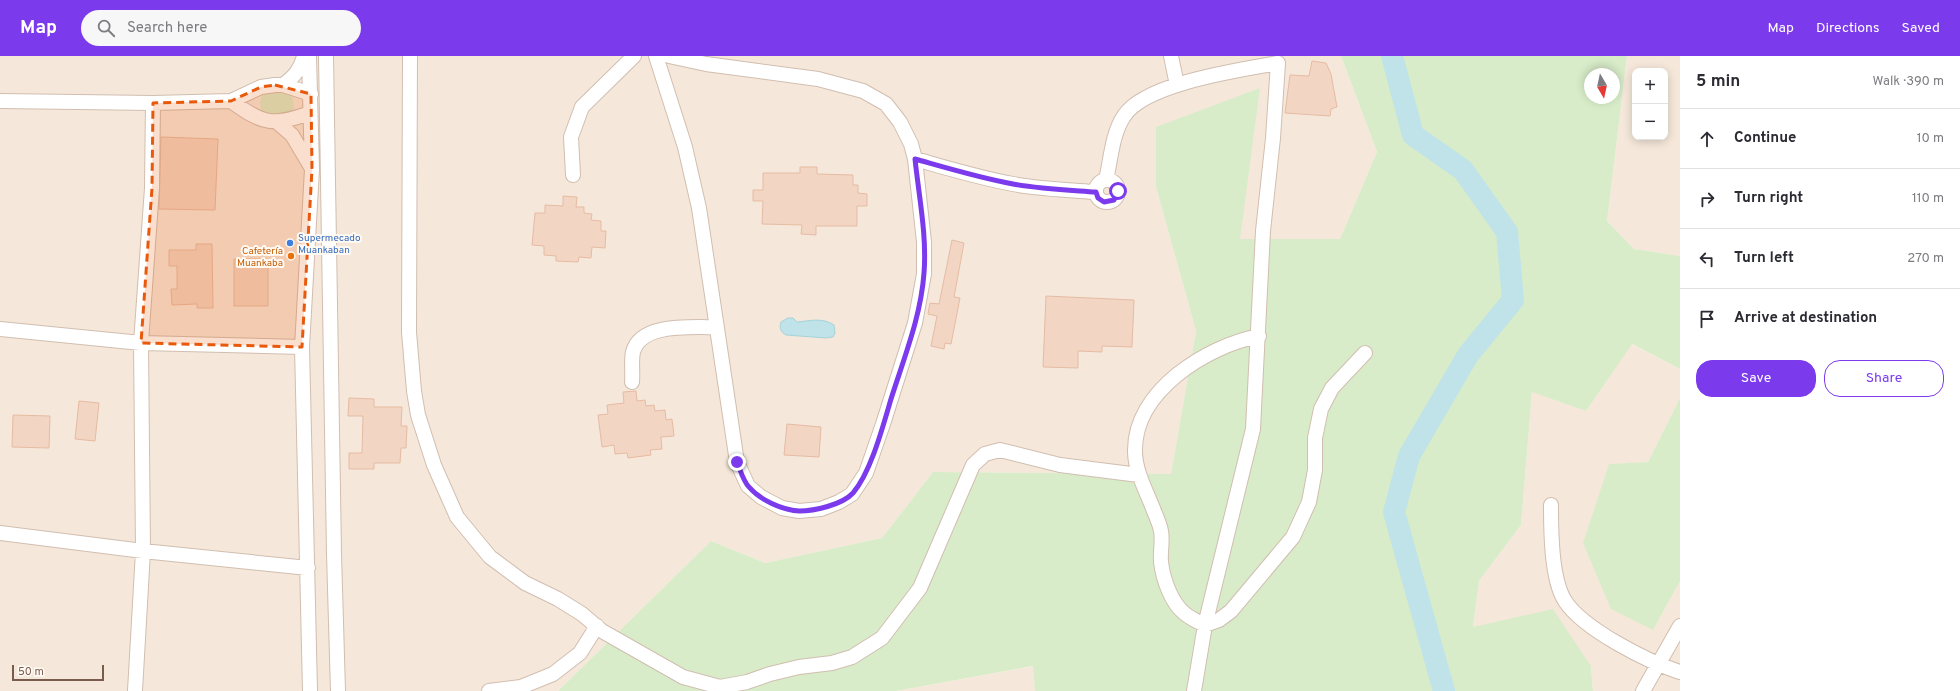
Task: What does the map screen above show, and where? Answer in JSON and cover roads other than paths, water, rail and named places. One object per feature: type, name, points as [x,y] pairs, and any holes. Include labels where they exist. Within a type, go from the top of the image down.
[{"type":"street","points":[[283,85],[293,78],[302,64],[304,56]]},
{"type":"street","points":[[309,56],[312,169],[302,347],[310,691]]},
{"type":"street","points":[[326,56],[333,547],[338,691]]},
{"type":"street","points":[[410,56],[409,332],[416,403],[434,465],[456,517],[490,557],[525,584],[558,599],[582,614],[602,631],[683,677],[720,687],[747,682],[770,674],[799,667],[832,663],[852,658],[882,638],[920,588],[973,465],[985,454],[1000,450],[1060,465],[1140,475]]},
{"type":"street","points":[[573,175],[571,137],[582,108],[634,56]]},
{"type":"street","points":[[656,56],[685,147],[699,208],[737,462],[748,486],[761,497],[782,508],[799,511],[821,509],[852,494],[866,473],[915,323],[923,281],[924,242],[915,159],[911,144],[903,127],[886,104],[863,91],[818,79],[706,64],[669,56]]},
{"type":"street","points":[[1171,56],[1177,85]]},
{"type":"street","points":[[1106,180],[1118,127],[1125,114],[1149,97],[1177,85],[1278,59],[1273,138],[1263,231],[1259,336],[1253,429],[1205,625],[1194,691]]},
{"type":"street","points":[[0,101],[153,103],[231,101],[261,87],[283,85],[311,94]]},
{"type":"street","points":[[231,101],[249,115],[278,123],[310,112]]},
{"type":"street","points":[[136,691],[143,551],[141,343],[152,188],[153,103]]},
{"type":"street","points":[[278,123],[292,135],[312,169]]},
{"type":"street","points":[[915,159],[982,178],[1013,184],[1041,188],[1096,192]]},
{"type":"street","points":[[1106,180],[1113,182],[1117,187],[1118,194],[1114,200],[1108,203],[1101,201],[1096,192],[1100,183],[1106,180]]},
{"type":"street","points":[[632,382],[634,351],[641,338],[657,330],[716,327]]},
{"type":"street","points":[[0,329],[141,343],[302,347]]},
{"type":"street","points":[[1259,336],[1223,346],[1194,362],[1167,385],[1146,408],[1138,432],[1135,451],[1140,475],[1161,531],[1161,562],[1167,586],[1176,604],[1184,614],[1205,625],[1219,620],[1231,611],[1293,537],[1309,502],[1315,470],[1315,438],[1321,409],[1332,388],[1365,354]]},
{"type":"street","points":[[1551,505],[1554,571],[1564,600],[1590,627],[1658,666],[1680,672]]},
{"type":"street","points":[[0,533],[143,551],[308,568]]},
{"type":"street","points":[[489,691],[521,689],[553,674],[580,654],[597,626]]},
{"type":"street","points":[[1643,691],[1680,626]]},
{"type":"water","points":[[788,318],[793,318],[797,322],[816,320],[825,321],[834,325],[835,333],[833,337],[826,338],[786,335],[781,330],[780,324]]},
{"type":"waterway","points":[[1392,56],[1413,135],[1463,170],[1507,232],[1513,300],[1468,355],[1409,456],[1394,512],[1444,691]]},
{"type":"place","name":"Supermecado Muankaban","points":[[290,243]]},
{"type":"place","name":"Cafetería Muankaba","points":[[291,256]]}]
